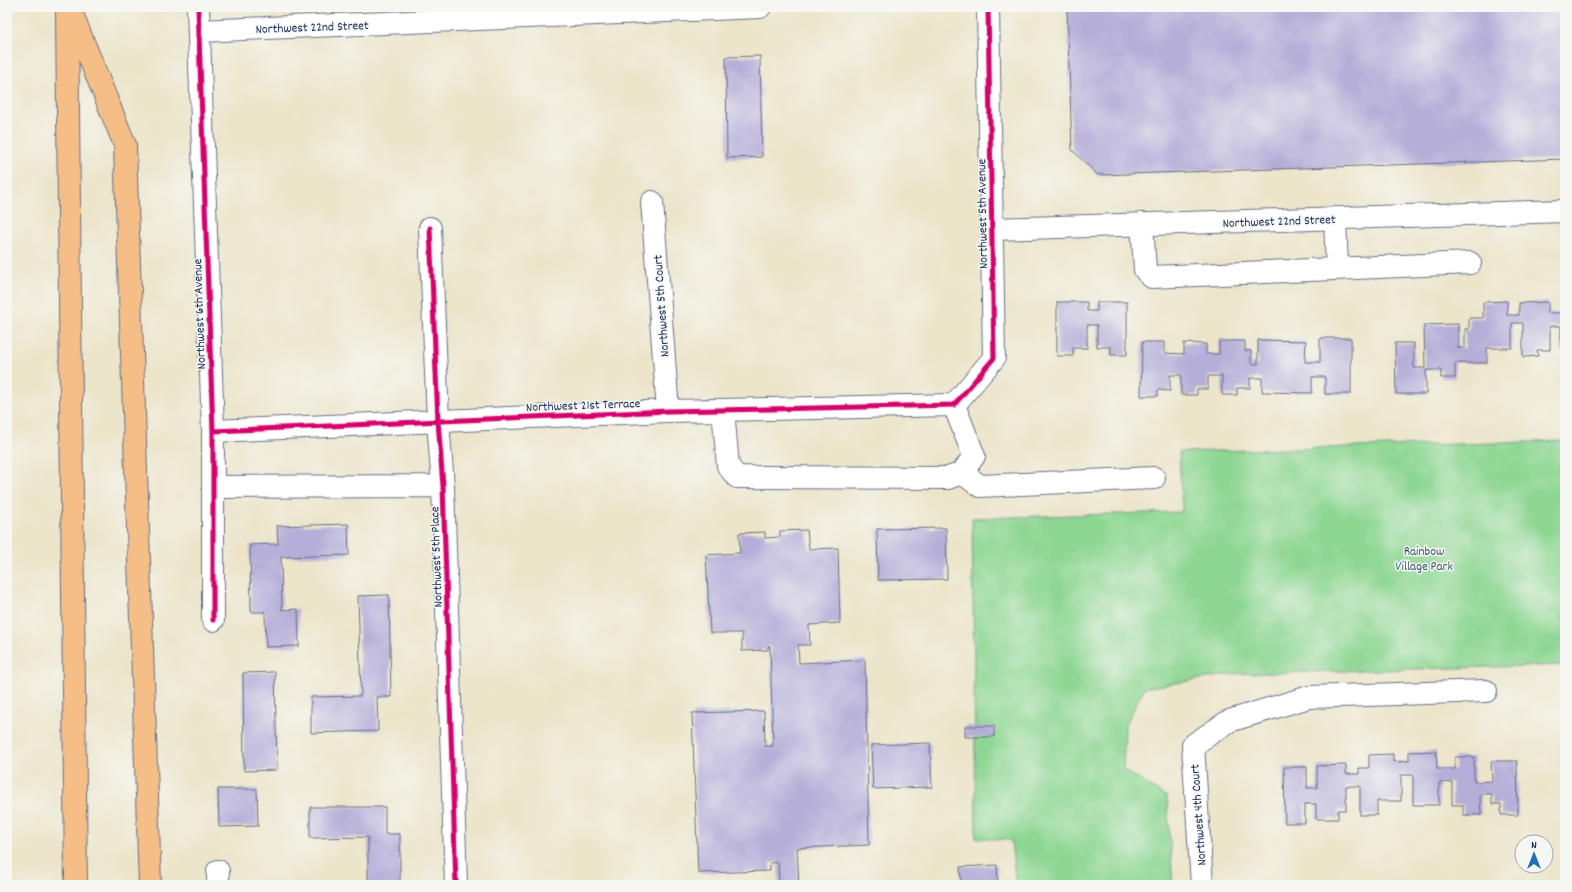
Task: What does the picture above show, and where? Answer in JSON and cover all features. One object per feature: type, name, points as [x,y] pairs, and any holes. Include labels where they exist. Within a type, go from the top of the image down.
[{"type":"highway","points":[[68,7],[76,885]]},
{"type":"highway","points":[[68,7],[125,145],[150,885]]},
{"type":"street","name":"Northwest 6th Avenue","points":[[198,7],[213,431],[213,620]]},
{"type":"street","name":"Northwest 22nd Street","points":[[199,31],[760,7]]},
{"type":"street","name":"Northwest 5th Avenue","points":[[954,405],[994,358],[993,229],[988,7]]},
{"type":"street","name":"Northwest 5th Court","points":[[652,202],[668,411]]},
{"type":"street","name":"Northwest 22nd Street","points":[[993,229],[1565,211]]},
{"type":"street","points":[[1334,218],[1337,268]]},
{"type":"street","points":[[1142,224],[1145,270],[1152,277],[1470,263]]},
{"type":"street","name":"Northwest 5th Place","points":[[430,228],[438,421],[443,486],[456,885]]},
{"type":"street","name":"Northwest 21st Terrace","points":[[213,431],[668,411],[954,405]]},
{"type":"street","points":[[723,410],[728,466],[737,477],[948,478],[962,473],[974,456],[954,405]]},
{"type":"street","points":[[962,473],[980,486],[1154,478]]},
{"type":"street","points":[[213,487],[443,486]]},
{"type":"street","name":"Northwest 4th Court","points":[[1202,885],[1193,745],[1228,720],[1309,697],[1486,691]]},
{"type":"green space","name":"Rainbow Village Park","points":[[1565,441],[1565,665],[1233,674],[1144,688],[1125,726],[1123,770],[1167,797],[1173,885],[1016,885],[1011,840],[976,838],[972,518],[1182,512],[1179,452]]},
{"type":"building","points":[[1067,7],[1565,7],[1565,159],[1098,175],[1072,150]]},
{"type":"building","points":[[760,56],[762,157],[727,158],[726,57]]},
{"type":"building","points":[[1507,301],[1507,315],[1519,315],[1519,303],[1548,302],[1548,313],[1561,313],[1561,301],[1565,301],[1565,349],[1561,349],[1561,326],[1550,326],[1550,350],[1537,350],[1538,356],[1523,357],[1523,323],[1512,323],[1512,348],[1487,348],[1487,363],[1455,363],[1455,378],[1441,378],[1441,370],[1426,370],[1426,394],[1396,394],[1395,343],[1414,343],[1414,368],[1425,368],[1424,325],[1458,324],[1458,348],[1465,348],[1465,329],[1469,329],[1469,318],[1483,318],[1483,302]]},
{"type":"building","points":[[1057,302],[1087,302],[1087,311],[1097,311],[1097,302],[1127,302],[1127,355],[1111,355],[1111,347],[1097,347],[1097,325],[1087,325],[1087,348],[1073,348],[1073,356],[1057,356]]},
{"type":"building","points":[[1320,338],[1351,338],[1351,394],[1325,394],[1325,377],[1312,377],[1312,393],[1262,392],[1262,378],[1250,378],[1250,388],[1237,388],[1237,395],[1222,395],[1222,376],[1208,376],[1208,389],[1197,389],[1197,395],[1181,395],[1181,375],[1170,375],[1170,391],[1158,390],[1158,396],[1141,396],[1142,342],[1164,342],[1164,353],[1184,354],[1184,343],[1206,344],[1206,354],[1219,354],[1219,341],[1245,341],[1245,351],[1251,351],[1251,364],[1258,364],[1258,340],[1306,341],[1305,362],[1320,362]]},
{"type":"building","points":[[348,524],[349,555],[281,557],[282,610],[298,609],[299,646],[266,647],[265,612],[251,612],[250,545],[278,544],[277,526]]},
{"type":"building","points":[[946,528],[947,579],[878,580],[877,529]]},
{"type":"building","points":[[807,530],[809,549],[838,548],[840,623],[809,625],[810,645],[798,645],[799,663],[865,660],[869,845],[797,848],[799,885],[779,885],[778,862],[770,863],[770,871],[698,873],[692,713],[764,711],[765,746],[773,746],[770,646],[768,646],[768,650],[742,651],[742,633],[710,633],[706,555],[740,553],[739,533],[765,532],[765,538],[780,537],[780,531]]},
{"type":"building","points":[[389,595],[391,697],[377,697],[378,731],[311,733],[311,697],[361,696],[358,596]]},
{"type":"building","points":[[275,672],[277,770],[244,771],[243,673]]},
{"type":"building","points":[[965,726],[994,726],[994,737],[965,737]]},
{"type":"building","points":[[930,743],[932,787],[873,789],[871,745]]},
{"type":"building","points":[[1436,751],[1437,769],[1455,769],[1455,757],[1474,757],[1474,782],[1492,781],[1491,761],[1517,761],[1518,815],[1501,815],[1501,804],[1492,804],[1492,794],[1480,794],[1481,815],[1463,815],[1463,805],[1452,805],[1452,782],[1439,783],[1439,805],[1413,805],[1413,775],[1401,775],[1401,801],[1377,801],[1377,815],[1360,815],[1360,786],[1346,786],[1346,810],[1338,810],[1338,819],[1316,819],[1316,804],[1305,804],[1305,823],[1285,823],[1284,767],[1307,767],[1307,788],[1317,788],[1317,766],[1346,765],[1346,774],[1359,774],[1359,768],[1369,768],[1369,755],[1393,754],[1393,762],[1409,761],[1409,752]]},
{"type":"building","points":[[218,789],[257,789],[258,826],[219,827]]},
{"type":"building","points":[[310,807],[385,807],[385,834],[400,834],[400,885],[368,885],[368,837],[310,838]]},
{"type":"building","points":[[997,865],[998,885],[961,885],[960,867]]},
{"type":"building","points":[[929,882],[930,885],[870,885],[870,884]]},
{"type":"cycle path","points":[[198,7],[213,431],[213,620]]},
{"type":"cycle path","points":[[213,431],[668,411],[954,405],[994,358],[988,7]]},
{"type":"cycle path","points":[[430,228],[438,421],[443,486],[456,885]]}]
